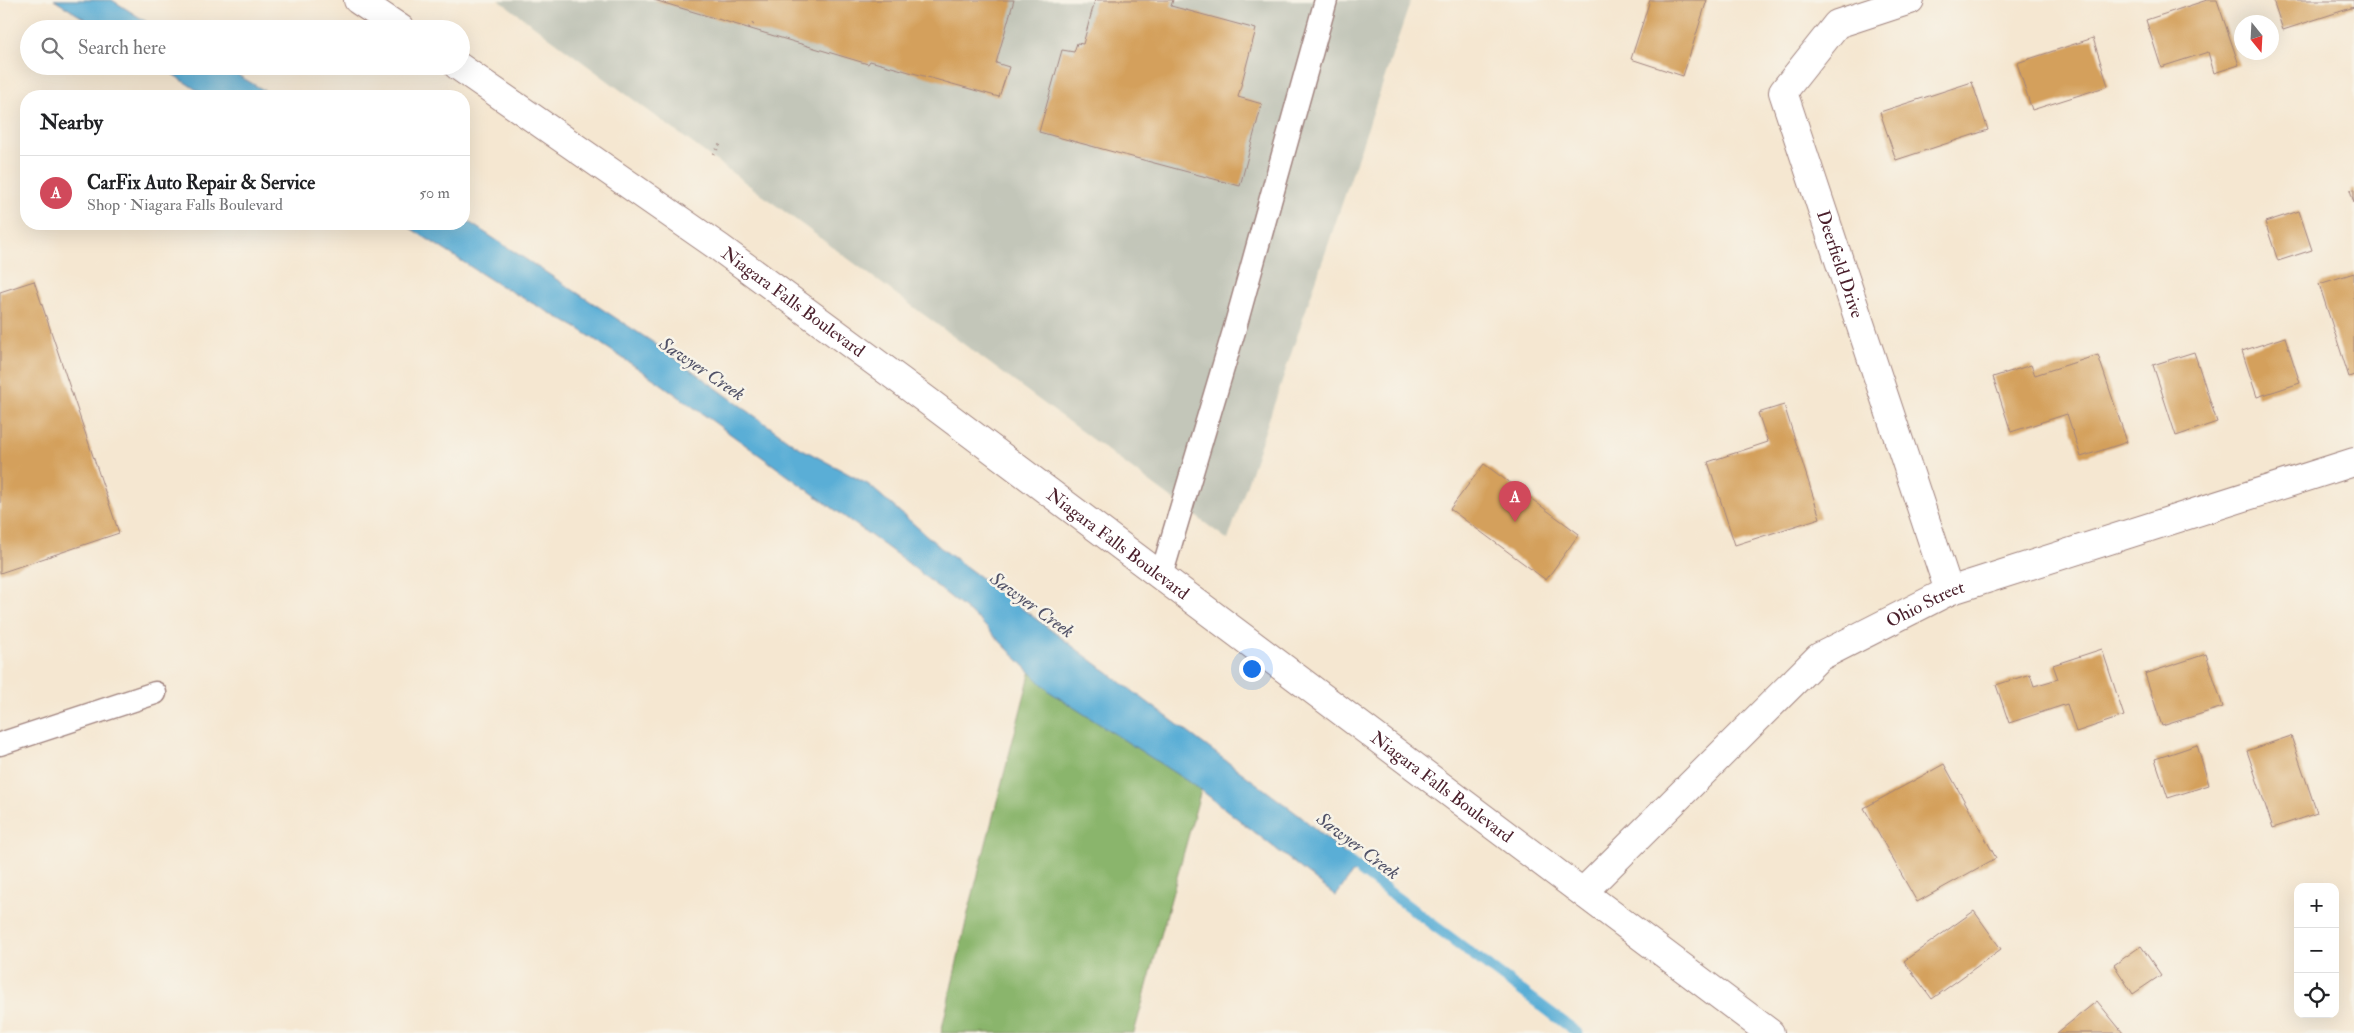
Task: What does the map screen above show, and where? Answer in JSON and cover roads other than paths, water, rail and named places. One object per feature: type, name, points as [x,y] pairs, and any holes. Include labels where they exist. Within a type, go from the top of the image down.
[{"type":"main road","points":[[358,0],[388,20]]},
{"type":"main road","name":"Deerfield Drive","points":[[1910,0],[1837,24],[1783,92],[1949,591]]},
{"type":"main road","name":"Niagara Falls Boulevard","points":[[470,74],[720,248],[1770,1033]]},
{"type":"main road","name":"Ohio Street","points":[[1583,892],[1819,657],[1949,591],[2354,462]]},
{"type":"lane","points":[[1161,576],[1234,331],[1326,0]]},
{"type":"lane","points":[[0,744],[155,693]]},
{"type":"water","points":[[54,0],[112,0],[144,20],[86,20]]},
{"type":"water","points":[[174,75],[238,75],[264,90],[197,90]]},
{"type":"water","points":[[470,223],[651,341],[795,445],[869,485],[941,548],[1300,816],[1358,865],[1336,896],[1201,790],[1050,692],[979,620],[903,559],[660,383],[579,329],[496,283],[413,230],[470,230]]},
{"type":"waterway","name":"Sawyer Creek","points":[[1345,859],[1578,1033]]},
{"type":"place","name":"CarFix Auto Repair & Service","points":[[1515,522]]}]
